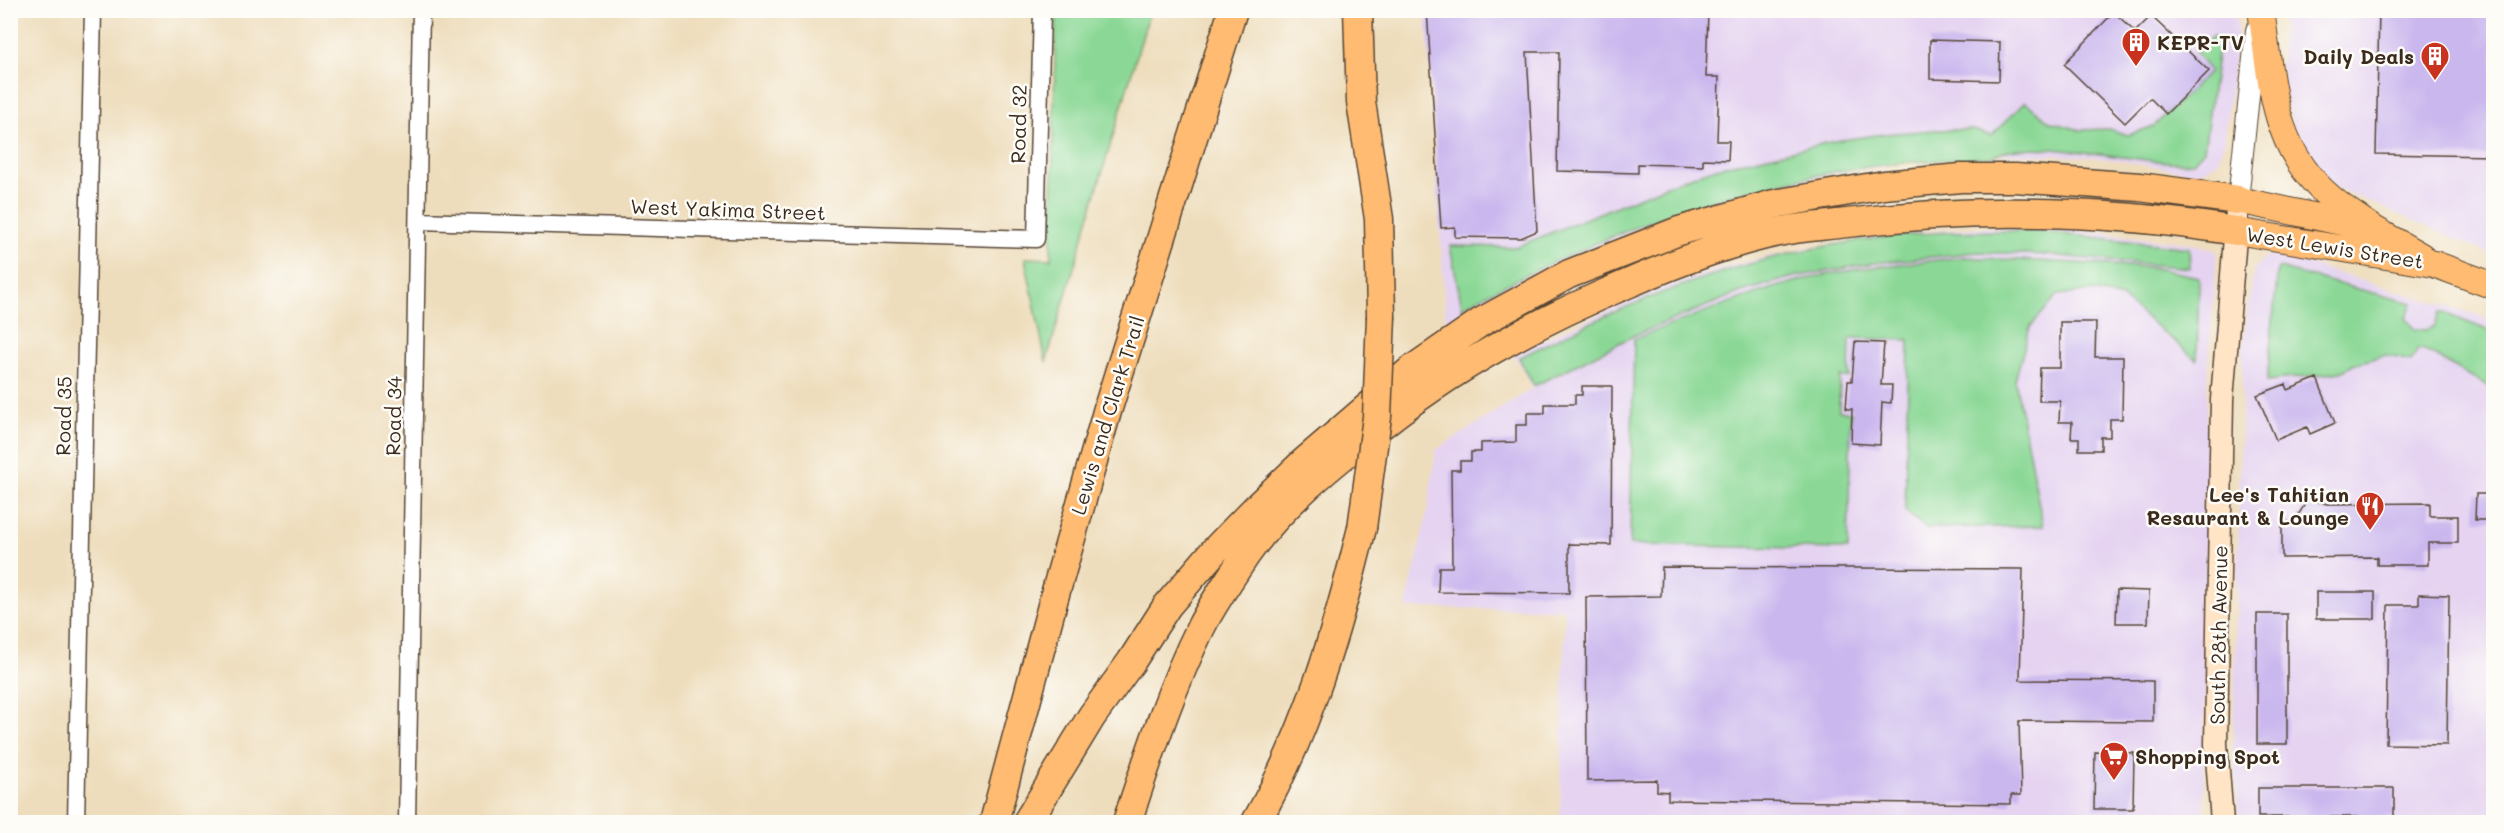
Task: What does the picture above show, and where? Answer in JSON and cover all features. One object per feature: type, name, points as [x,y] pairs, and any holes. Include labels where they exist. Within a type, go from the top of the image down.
[{"type":"highway","name":"Lewis and Clark Trail","points":[[994,822],[1053,598],[1105,419],[1233,10]]},
{"type":"highway","points":[[1256,822],[1315,694],[1333,639],[1362,528],[1377,417],[1381,316],[1379,219],[1361,102],[1358,10]]},
{"type":"highway","points":[[1027,822],[1086,725],[1167,606],[1236,528],[1304,462],[1410,371],[1481,322],[1569,274],[1679,231],[1774,204],[1884,185],[1961,178],[2015,178],[2140,187],[2238,200]]},
{"type":"highway","points":[[1127,822],[1164,712],[1202,624],[1247,554],[1272,523],[1314,479],[1418,395],[1493,348],[1583,302],[1685,259],[1779,232],[1887,218],[2005,211],[2115,217],[2236,231]]},
{"type":"main road","points":[[2259,10],[2278,120],[2291,151],[2309,176],[2332,199],[2374,228]]},
{"type":"main road","name":"West Lewis Street","points":[[2238,200],[2374,228],[2434,264],[2493,286]]},
{"type":"main road","name":"South 28th Avenue","points":[[2222,822],[2216,744],[2222,411],[2226,329],[2238,200]]},
{"type":"main road","name":"West Lewis Street","points":[[2236,231],[2434,264]]},
{"type":"street","name":"Road 35","points":[[76,822],[93,10]]},
{"type":"street","name":"Road 34","points":[[407,822],[421,10]]},
{"type":"street","name":"Road 32","points":[[1036,239],[1042,10]]},
{"type":"street","points":[[2238,200],[2259,10]]},
{"type":"street","name":"West Yakima Street","points":[[418,221],[1036,239]]},
{"type":"shaded area","points":[[1426,11],[2237,11],[2237,39],[2224,146],[2217,162],[2198,173],[2092,157],[2013,154],[1927,160],[1838,173],[1743,195],[1658,221],[1536,272],[1446,322]]},
{"type":"shaded area","points":[[2283,11],[2493,11],[2493,255],[2333,186],[2302,160],[2280,77]]},
{"type":"shaded area","points":[[2047,227],[2187,243],[2217,251],[2207,383],[2204,822],[1560,822],[1565,609],[1406,608],[1427,513],[1436,450],[1533,388],[1514,355],[1566,329],[1655,290],[1733,265],[1806,248],[1885,235],[1972,228]]},
{"type":"shaded area","points":[[2267,255],[2284,257],[2493,320],[2493,822],[2239,822],[2233,748],[2243,345],[2254,269]]},
{"type":"green space","points":[[1056,11],[1150,11],[1046,362],[1025,258],[1051,259]]},
{"type":"green space","points":[[2213,36],[2219,40],[2204,150],[2193,162],[2147,160],[2031,148],[2009,151],[1993,157],[1890,164],[1829,173],[1744,192],[1662,217],[1560,259],[1462,307],[1450,246],[1516,247],[1716,168],[1835,141],[1884,134],[1974,130],[1991,136],[2025,102],[2051,122],[2080,130],[2108,129],[2128,135],[2154,126],[2210,71],[2195,51]]},
{"type":"green space","points":[[2036,231],[2189,248],[2190,268],[2047,255],[1978,252],[1874,263],[1793,277],[1741,292],[1635,335],[1534,386],[1519,358],[1652,296],[1745,265],[1793,253],[1841,243],[1908,235]]},
{"type":"green space","points":[[1963,257],[2150,267],[2199,277],[2197,360],[2122,298],[2094,291],[2058,295],[2030,327],[2015,380],[2043,526],[1926,528],[1905,511],[1909,340],[1850,338],[1849,377],[1840,377],[1839,411],[1851,412],[1848,549],[1630,545],[1634,339],[1733,301],[1794,282],[1857,269]]},
{"type":"green space","points":[[2278,268],[2412,303],[2406,318],[2414,329],[2427,330],[2435,326],[2441,312],[2493,332],[2493,389],[2425,350],[2418,349],[2411,361],[2384,355],[2355,364],[2341,372],[2267,381]]},
{"type":"building","points":[[1427,10],[1708,10],[1706,77],[1719,77],[1717,141],[1729,141],[1728,160],[1703,159],[1703,166],[1638,164],[1638,173],[1557,171],[1559,52],[1527,52],[1537,231],[1521,238],[1455,237],[1455,227],[1441,228]]},
{"type":"building","name":"Daily Deals","points":[[2379,10],[2493,10],[2493,156],[2376,154]]},
{"type":"building","name":"KEPR-TV","points":[[2114,12],[2135,32],[2151,16],[2209,71],[2166,114],[2150,98],[2125,123],[2064,64]]},
{"type":"building","points":[[1930,40],[2000,42],[1999,81],[1930,79]]},
{"type":"building","points":[[2060,322],[2096,322],[2095,357],[2123,357],[2122,419],[2110,419],[2110,437],[2101,437],[2101,450],[2079,450],[2079,438],[2071,438],[2072,422],[2059,422],[2060,401],[2039,401],[2040,368],[2060,368]]},
{"type":"building","points":[[1855,342],[1884,343],[1881,385],[1892,385],[1891,403],[1882,402],[1880,445],[1851,443],[1852,409],[1846,409],[1848,381],[1852,381]]},
{"type":"building","points":[[2317,378],[2335,423],[2310,434],[2307,427],[2276,440],[2257,395],[2286,384],[2288,390]]},
{"type":"building","points":[[1582,386],[1612,386],[1611,545],[1569,544],[1569,593],[1438,592],[1439,567],[1452,567],[1451,470],[1460,470],[1460,461],[1471,461],[1471,452],[1481,452],[1481,443],[1516,442],[1516,425],[1527,425],[1527,413],[1545,413],[1545,404],[1575,404],[1575,395],[1582,395]]},
{"type":"building","points":[[2476,494],[2493,494],[2493,520],[2475,520]]},
{"type":"building","name":"Lee's Tahitian Resaurant & Lounge","points":[[2308,499],[2327,504],[2430,503],[2430,516],[2458,516],[2458,543],[2428,543],[2428,565],[2377,565],[2377,557],[2282,558],[2282,522],[2294,522]]},
{"type":"building","points":[[1662,567],[2023,569],[2020,680],[2153,681],[2153,722],[2019,721],[2021,795],[2011,795],[2011,804],[1668,800],[1668,792],[1657,791],[1657,780],[1587,781],[1586,597],[1661,596]]},
{"type":"building","points":[[2117,590],[2149,591],[2148,623],[2116,623]]},
{"type":"building","points":[[2316,592],[2375,592],[2375,619],[2316,619]]},
{"type":"building","points":[[2419,594],[2449,595],[2447,745],[2386,744],[2388,605],[2419,605]]},
{"type":"building","points":[[2257,614],[2287,614],[2287,744],[2257,744]]},
{"type":"building","name":"Shopping Spot","points":[[2095,752],[2134,753],[2133,809],[2094,809]]},
{"type":"building","points":[[2258,788],[2394,788],[2394,817],[2258,817]]},
{"type":"place","name":"KEPR-TV","points":[[2136,68]]},
{"type":"place","name":"Daily Deals","points":[[2435,82]]},
{"type":"place","name":"Lee's Tahitian Resaurant & Lounge","points":[[2370,532]]},
{"type":"place","name":"Shopping Spot","points":[[2114,782]]}]
